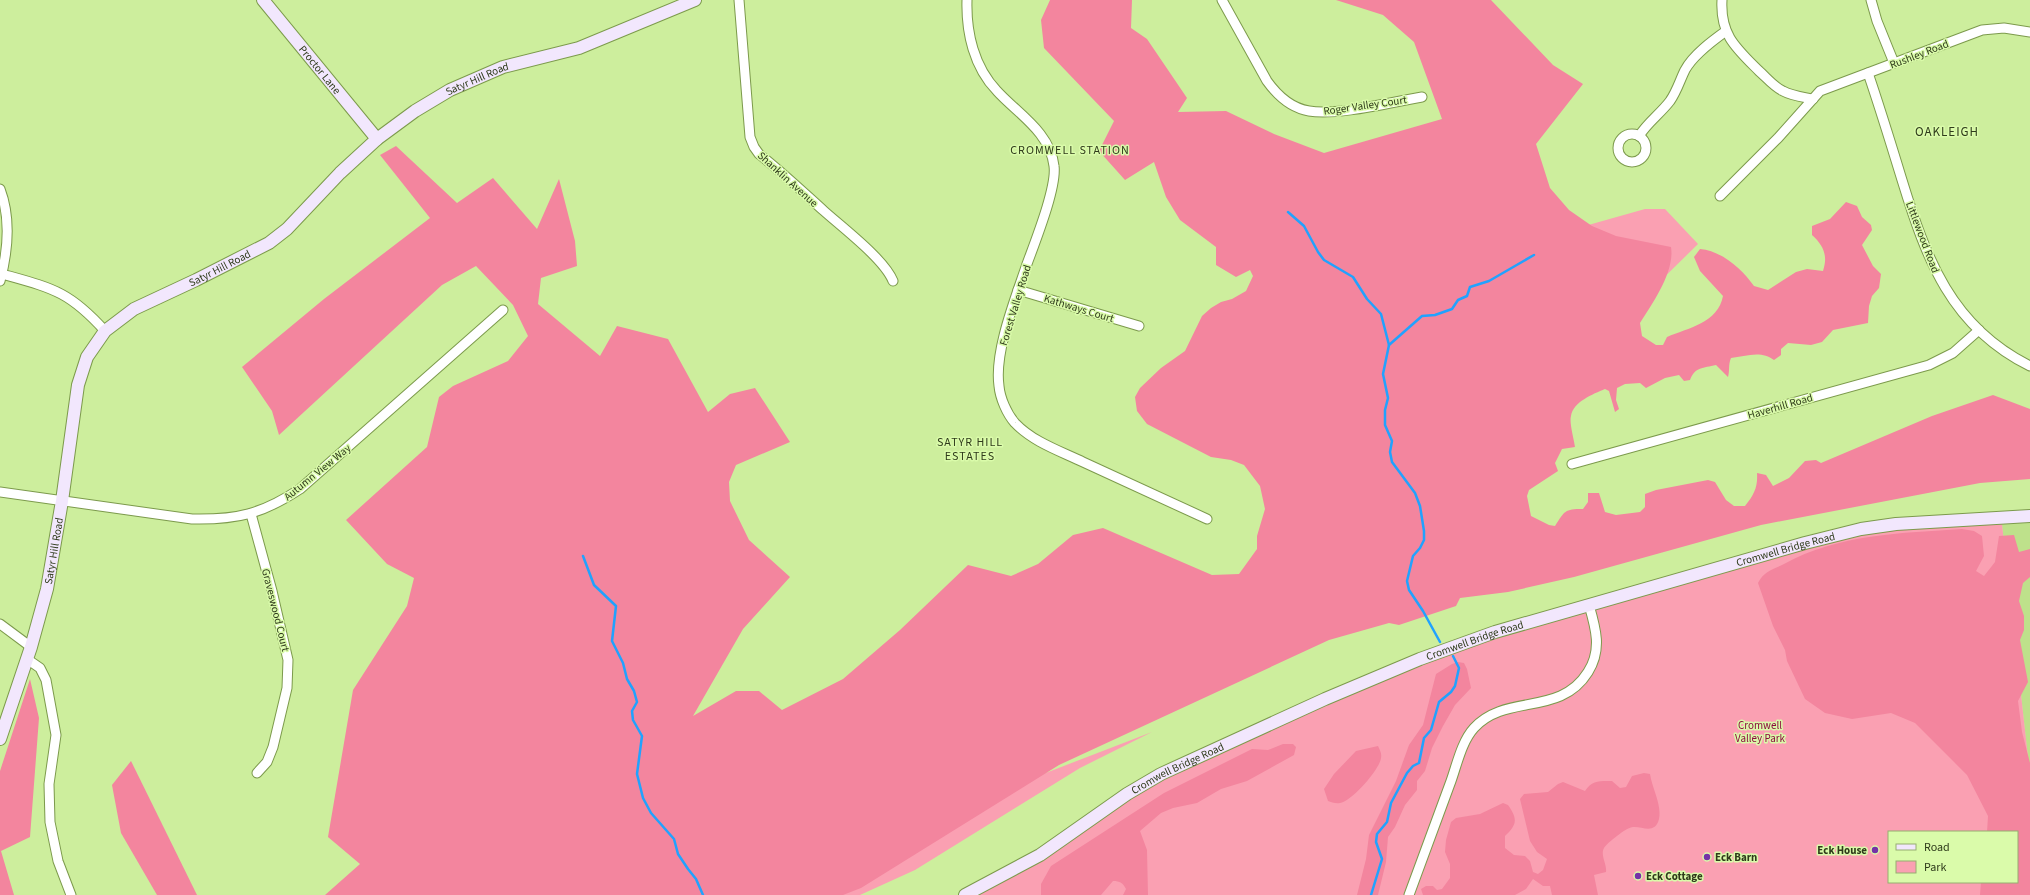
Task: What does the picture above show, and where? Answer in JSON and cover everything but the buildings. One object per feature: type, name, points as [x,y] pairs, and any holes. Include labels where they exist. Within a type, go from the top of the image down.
[{"type":"street","name":"Proctor Lane","points":[[263,0],[377,139]]},
{"type":"street","name":"Satyr Hill Road","points":[[0,739],[31,647],[46,589],[62,501],[78,385],[87,356],[105,331],[134,309],[196,280],[274,240],[292,224],[340,173],[377,139],[432,101],[483,74],[526,60],[579,48],[676,4],[695,0]]},
{"type":"street","name":"Shanklin Avenue","points":[[739,0],[744,80],[750,138],[754,147],[759,154],[859,241],[881,263],[891,275],[893,281]]},
{"type":"street","name":"Forest Valley Road","points":[[968,0],[967,17],[976,61],[996,91],[1039,132],[1052,153],[1054,168],[1044,213],[1018,290],[1003,343],[998,371],[1000,393],[1007,411],[1014,422],[1039,441],[1207,519]]},
{"type":"street","name":"Roger Valley Court","points":[[1222,0],[1267,81],[1276,94],[1294,105],[1308,111],[1335,111],[1422,96]]},
{"type":"street","points":[[1722,0],[1722,19],[1726,31],[1739,51],[1781,91],[1813,99]]},
{"type":"street","points":[[1871,0],[1877,20],[1894,63]]},
{"type":"street","name":"Rushley Road","points":[[1720,196],[1778,138],[1820,91],[1982,30],[2004,28],[2030,32]]},
{"type":"street","points":[[1639,136],[1648,123],[1670,100],[1691,61],[1726,31]]},
{"type":"street","name":"Littlewood Road","points":[[1868,73],[1927,254],[1947,291],[1968,320],[1979,330],[2000,348],[2030,366]]},
{"type":"street","points":[[0,189],[7,215],[7,238],[1,278],[53,289],[66,295],[86,310],[105,331]]},
{"type":"street","name":"Kathways Court","points":[[1018,290],[1139,326]]},
{"type":"street","name":"Autumn View Way","points":[[0,492],[192,519],[221,520],[250,514],[277,504],[300,489],[503,310]]},
{"type":"street","name":"Haverhill Road","points":[[1572,464],[1929,365],[1953,353],[1979,330]]},
{"type":"street","name":"Graveswood Court","points":[[250,514],[272,591],[288,660],[287,688],[273,747],[267,762],[257,773]]},
{"type":"street","name":"Cromwell Bridge Road","points":[[965,895],[1040,855],[1127,794],[1161,774],[1325,699],[1420,659],[1495,632],[1805,543],[1861,529],[1896,524],[2030,516]]},
{"type":"street","points":[[1409,895],[1461,752],[1473,728],[1495,713],[1556,699],[1567,694],[1585,677],[1592,666],[1598,642],[1597,630],[1589,605]]},
{"type":"street","points":[[0,624],[31,647]]},
{"type":"street","points":[[27,659],[44,674],[53,716],[56,735],[49,784],[50,822],[58,860],[71,895]]},
{"type":"shaded area","points":[[1050,0],[1132,0],[1131,28],[1147,39],[1187,98],[1178,112],[1226,111],[1274,134],[1324,153],[1442,119],[1414,42],[1383,15],[1336,0],[1491,0],[1553,65],[1583,84],[1536,144],[1550,188],[1569,210],[1592,226],[1616,236],[1671,247],[1670,266],[1662,286],[1640,323],[1642,336],[1656,345],[1663,345],[1667,337],[1693,327],[1709,318],[1715,313],[1720,305],[1723,296],[1700,271],[1694,257],[1700,249],[1708,250],[1724,257],[1744,273],[1754,286],[1768,290],[1796,272],[1807,269],[1823,271],[1825,256],[1822,247],[1812,235],[1812,226],[1830,219],[1846,202],[1857,206],[1862,217],[1871,225],[1872,230],[1862,245],[1873,266],[1881,274],[1879,288],[1872,296],[1869,306],[1868,323],[1833,330],[1822,342],[1811,345],[1788,343],[1781,349],[1781,355],[1774,360],[1759,354],[1731,358],[1728,377],[1716,365],[1697,370],[1690,380],[1684,381],[1679,375],[1665,378],[1646,388],[1640,383],[1625,384],[1617,388],[1616,400],[1619,409],[1615,412],[1609,391],[1605,389],[1584,399],[1575,407],[1571,416],[1571,427],[1575,447],[1562,449],[1555,463],[1558,471],[1529,490],[1527,496],[1531,516],[1549,525],[1555,526],[1563,514],[1568,510],[1583,509],[1588,502],[1588,493],[1599,493],[1605,512],[1616,515],[1640,512],[1645,507],[1645,494],[1656,490],[1708,480],[1715,482],[1726,500],[1734,506],[1745,506],[1755,491],[1757,473],[1766,475],[1773,486],[1789,478],[1805,461],[1816,460],[1821,463],[1932,416],[1993,395],[2030,409],[2030,479],[1980,483],[1761,525],[1574,577],[1508,592],[1460,598],[1456,606],[1399,625],[1389,623],[1329,640],[1059,765],[861,888],[843,895],[325,895],[360,864],[328,837],[353,690],[407,606],[414,578],[387,564],[346,520],[427,447],[439,397],[453,386],[508,361],[528,336],[513,305],[476,266],[442,285],[279,435],[272,411],[242,367],[324,299],[430,218],[380,155],[396,146],[457,203],[493,178],[537,229],[559,179],[575,241],[577,266],[541,278],[538,304],[600,356],[617,326],[668,339],[708,412],[730,394],[755,388],[790,442],[736,465],[729,482],[730,501],[749,540],[790,577],[743,629],[693,716],[736,691],[759,691],[782,710],[843,679],[900,630],[968,565],[1011,576],[1038,564],[1073,535],[1103,528],[1212,575],[1239,574],[1257,549],[1257,536],[1265,509],[1260,486],[1244,465],[1231,460],[1211,457],[1147,424],[1137,411],[1135,397],[1140,388],[1161,368],[1185,351],[1202,316],[1221,302],[1232,299],[1246,291],[1253,276],[1250,270],[1236,277],[1216,265],[1216,247],[1180,220],[1166,197],[1154,162],[1125,180],[1099,151],[1114,121],[1044,48],[1041,20]]},
{"type":"shaded area","points":[[2030,523],[2030,775],[2002,524]]},
{"type":"shaded area","points":[[1962,529],[1974,531],[1982,536],[1984,556],[1976,571],[1984,576],[1995,562],[1999,536],[2014,535],[2019,552],[2030,549],[2030,577],[2023,583],[2019,601],[2024,616],[2024,630],[2020,640],[2028,682],[2018,701],[2022,732],[2030,763],[2030,895],[1980,895],[1981,883],[2018,883],[2018,831],[1987,831],[1988,816],[1967,775],[1915,723],[1891,713],[1852,719],[1825,713],[1805,699],[1787,661],[1785,650],[1773,626],[1758,583],[1760,579],[1769,571],[1826,546],[1871,537]]},
{"type":"shaded area","points":[[1458,662],[1464,663],[1467,669],[1471,688],[1455,705],[1443,726],[1432,748],[1425,771],[1417,781],[1417,790],[1405,805],[1395,827],[1388,837],[1386,862],[1378,895],[1357,895],[1366,859],[1369,835],[1396,781],[1409,745],[1423,725],[1436,674]]},
{"type":"shaded area","points":[[30,679],[39,718],[30,837],[1,851],[14,895],[0,895],[0,771]]},
{"type":"shaded area","points":[[1283,744],[1293,744],[1296,747],[1294,755],[1247,781],[1221,789],[1197,803],[1173,808],[1161,813],[1140,831],[1147,850],[1148,895],[1123,895],[1126,889],[1124,885],[1113,881],[1101,895],[1041,895],[1041,884],[1051,866],[1164,793],[1252,749],[1268,750]]},
{"type":"shaded area","points":[[1378,746],[1381,758],[1376,770],[1358,791],[1340,803],[1328,801],[1324,789],[1334,774],[1356,751]]},
{"type":"shaded area","points":[[131,761],[197,895],[157,895],[121,833],[112,785]]},
{"type":"shaded area","points":[[1644,773],[1650,774],[1658,802],[1660,814],[1659,819],[1655,827],[1648,829],[1633,827],[1626,830],[1604,848],[1603,854],[1606,872],[1594,875],[1598,895],[1552,895],[1550,886],[1543,886],[1533,879],[1526,889],[1515,895],[1423,895],[1421,889],[1426,886],[1433,886],[1437,890],[1442,889],[1450,878],[1450,864],[1445,852],[1446,840],[1451,822],[1456,818],[1480,814],[1503,803],[1508,805],[1515,818],[1515,822],[1505,836],[1505,848],[1514,855],[1525,856],[1530,861],[1533,872],[1538,874],[1543,870],[1547,859],[1537,852],[1530,841],[1520,799],[1524,794],[1548,792],[1563,782],[1585,791],[1593,783],[1600,781],[1612,781],[1620,788],[1626,787],[1632,776]]},
{"type":"green space","points":[[1645,209],[1665,209],[1698,244],[1641,300],[1560,233]]},
{"type":"green space","name":"Cromwell Valley Park","points":[[2002,524],[2030,775],[2030,895],[976,895],[1153,784],[1327,703],[1438,658],[1488,641],[1834,540],[1882,531]]},
{"type":"green space","points":[[1152,732],[1080,768],[915,870],[860,895],[729,895]]},
{"type":"waterway","points":[[1288,212],[1304,226],[1324,260],[1353,277],[1367,299],[1381,314],[1389,345],[1383,374],[1388,398],[1385,410],[1385,425],[1392,441],[1390,452],[1392,462],[1415,493],[1420,506],[1424,531],[1424,540],[1420,548],[1413,556],[1407,581],[1409,590],[1423,611],[1440,642]]},
{"type":"waterway","points":[[1389,345],[1422,316],[1435,315],[1452,309],[1458,300],[1467,296],[1470,287],[1489,281],[1534,255]]},
{"type":"waterway","points":[[583,556],[594,585],[616,606],[612,641],[623,663],[627,679],[634,691],[637,702],[632,711],[633,720],[642,736],[637,774],[643,798],[651,813],[674,839],[678,854],[696,879],[703,895]]},
{"type":"waterway","points":[[1371,895],[1382,859],[1376,842],[1377,834],[1387,822],[1391,803],[1407,773],[1413,766],[1419,763],[1424,738],[1431,730],[1439,702],[1451,692],[1455,686],[1459,668],[1453,656]]},
{"type":"place","name":"Eck House","points":[[1875,850]]},
{"type":"place","name":"Eck Barn","points":[[1707,857]]},
{"type":"place","name":"Eck Cottage","points":[[1638,876]]},
{"type":"district","name":"OAKLEIGH","points":[[1947,131]]},
{"type":"district","name":"CROMWELL STATION","points":[[1070,150]]},
{"type":"district","name":"SATYR HILL ESTATES","points":[[970,449]]}]
